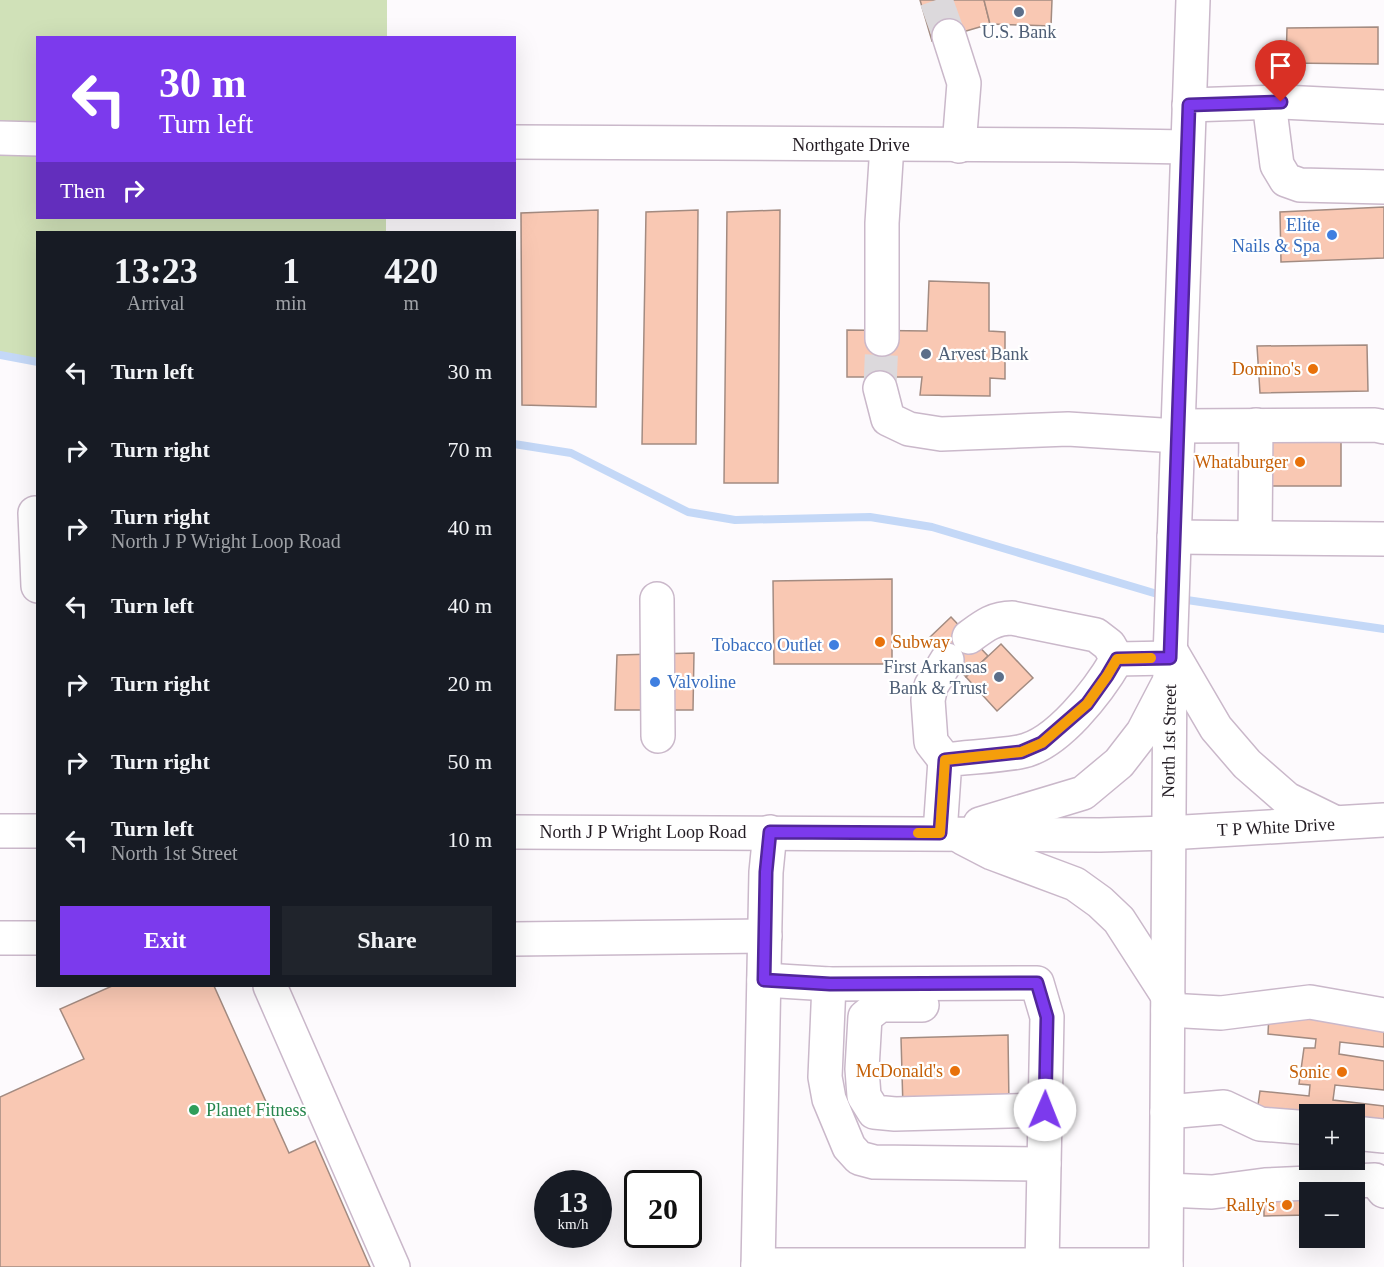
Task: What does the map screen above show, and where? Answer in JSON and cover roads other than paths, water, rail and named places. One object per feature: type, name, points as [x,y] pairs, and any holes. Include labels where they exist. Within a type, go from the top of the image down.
[{"type":"main road","name":"North 1st Street","points":[[1166,1266],[1170,662],[1193,0]]},
{"type":"main road","points":[[949,36],[964,83],[959,146]]},
{"type":"main road","points":[[1189,105],[1269,102],[1384,107]]},
{"type":"main road","points":[[1269,102],[1277,165],[1286,180],[1300,185],[1384,187]]},
{"type":"main road","points":[[0,138],[36,138]]},
{"type":"main road","name":"Northgate Drive","points":[[516,142],[1187,147]]},
{"type":"main road","points":[[882,339],[882,223],[887,145]]},
{"type":"main road","points":[[880,388],[888,419],[909,429],[940,434],[1068,429],[1177,431],[1256,424],[1384,427]]},
{"type":"main road","points":[[1255,537],[1256,424]]},
{"type":"main road","points":[[35,513],[36,537]]},
{"type":"main road","points":[[1174,537],[1384,539]]},
{"type":"main road","points":[[657,599],[657,736]]},
{"type":"main road","points":[[946,833],[945,760],[931,742],[928,700],[931,686],[958,648],[988,622],[1000,618],[1012,618],[1096,635],[1109,645],[1117,659]]},
{"type":"main road","points":[[1117,659],[1170,662]]},
{"type":"main road","points":[[945,760],[1021,752],[1042,743],[1087,704],[1117,659]]},
{"type":"main road","points":[[1170,662],[1216,728],[1247,764],[1287,799],[1337,823]]},
{"type":"main road","points":[[946,833],[1083,793],[1119,763],[1143,732],[1170,662]]},
{"type":"main road","name":"T P White Drive","points":[[1168,833],[1384,820]]},
{"type":"main road","points":[[0,831],[36,831]]},
{"type":"main road","name":"North J P Wright Loop Road","points":[[516,832],[1100,835],[1168,833]]},
{"type":"main road","points":[[770,832],[765,936],[758,1266],[1166,1266]]},
{"type":"main road","points":[[946,833],[1075,884],[1100,902],[1119,920],[1168,1003],[1221,1013],[1310,1002],[1384,1015]]},
{"type":"main road","points":[[516,939],[765,936]]},
{"type":"main road","points":[[0,938],[36,938]]},
{"type":"main road","points":[[764,980],[830,984],[1037,983],[1047,1017],[1042,1265]]},
{"type":"main road","points":[[830,984],[825,1077],[829,1099],[849,1147],[859,1158],[874,1162],[1044,1164]]},
{"type":"main road","points":[[270,987],[393,1267]]},
{"type":"main road","points":[[1044,1005],[879,1005],[865,1017],[862,1069],[864,1096],[874,1112],[896,1114],[1045,1110]]},
{"type":"main road","points":[[1167,1112],[1224,1107],[1260,1124],[1299,1127]]},
{"type":"main road","points":[[1365,1134],[1384,1136]]},
{"type":"main road","points":[[1167,1190],[1212,1192],[1265,1185],[1375,1180],[1384,1191]]},
{"type":"waterway","points":[[0,355],[36,362]]},
{"type":"waterway","points":[[516,444],[571,453],[688,512],[735,520],[870,517],[932,527],[1164,596]]},
{"type":"waterway","points":[[1180,599],[1384,629]]},
{"type":"tunnel","points":[[936,0],[949,36]]},
{"type":"tunnel","points":[[880,388],[882,339]]},
{"type":"place","name":"U.S. Bank","points":[[1019,12]]},
{"type":"place","name":"Elite Nails & Spa","points":[[1332,235]]},
{"type":"place","name":"Arvest Bank","points":[[926,354]]},
{"type":"place","name":"Domino's","points":[[1313,369]]},
{"type":"place","name":"Whataburger","points":[[1300,462]]},
{"type":"place","name":"Subway","points":[[880,642]]},
{"type":"place","name":"Tobacco Outlet","points":[[834,645]]},
{"type":"place","name":"First Arkansas Bank & Trust","points":[[999,677]]},
{"type":"place","name":"Valvoline","points":[[655,682]]},
{"type":"place","name":"McDonald's","points":[[955,1071]]},
{"type":"place","name":"Sonic","points":[[1342,1072]]},
{"type":"place","name":"Planet Fitness","points":[[194,1110]]},
{"type":"place","name":"Rally's","points":[[1287,1205]]}]
